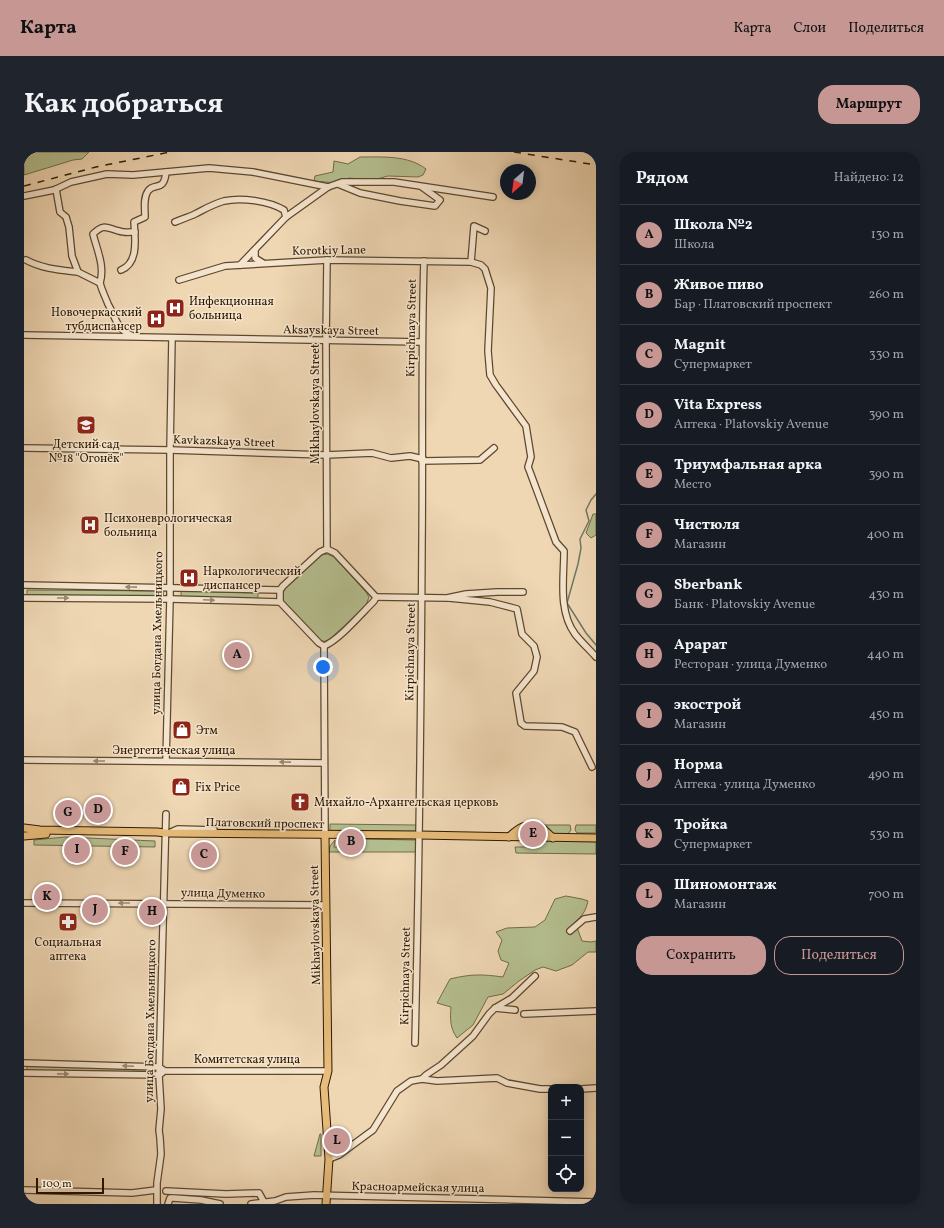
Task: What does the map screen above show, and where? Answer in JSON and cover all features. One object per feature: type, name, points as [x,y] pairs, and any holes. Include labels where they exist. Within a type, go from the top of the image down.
[{"type":"main road","points":[[509,837],[518,828],[529,825],[540,826],[553,838]]},
{"type":"main road","points":[[24,828],[40,830],[166,833]]},
{"type":"main road","name":"Платовский проспект","points":[[166,833],[596,838]]},
{"type":"main road","points":[[24,836],[40,834],[156,835],[166,833]]},
{"type":"main road","name":"Mikhaylovskaya Street","points":[[325,835],[328,1071],[324,1087],[329,1159],[325,1196],[326,1204]]},
{"type":"street","points":[[24,196],[56,189],[71,182],[107,174],[133,175],[209,168],[253,172],[328,187]]},
{"type":"street","points":[[122,270],[128,267],[133,258],[135,232],[134,222],[145,217],[145,197],[148,190],[159,186],[166,180],[166,172]]},
{"type":"street","points":[[240,265],[286,217],[328,187],[342,182],[394,182],[493,197]]},
{"type":"street","points":[[338,184],[360,193],[435,206],[440,200],[420,186]]},
{"type":"street","points":[[56,189],[60,212],[66,217],[69,226],[72,256],[78,272]]},
{"type":"street","points":[[175,222],[195,214],[204,208],[224,201],[235,200],[256,200],[280,207],[284,210],[286,217]]},
{"type":"street","points":[[471,262],[474,226],[485,231]]},
{"type":"street","points":[[135,232],[120,232],[106,227],[98,229],[93,234],[102,264],[100,283],[102,294],[119,327],[125,333],[137,338]]},
{"type":"street","points":[[255,250],[255,258],[264,263]]},
{"type":"street","points":[[26,260],[37,266],[48,269],[78,272],[100,283]]},
{"type":"street","name":"Korotkiy Lane","points":[[179,280],[225,266],[264,263],[328,260],[471,262],[481,265],[485,269],[491,288],[488,351],[490,375],[496,386],[526,426],[531,457],[528,467],[556,542],[564,551],[564,613],[574,633],[596,657]]},
{"type":"street","name":"Mikhaylovskaya Street","points":[[327,549],[326,340],[328,260]]},
{"type":"street","name":"Kirpichnaya Street","points":[[415,1043],[420,835],[422,597],[421,342],[424,261]]},
{"type":"street","name":"Aksayskaya Street","points":[[24,335],[421,342]]},
{"type":"street","name":"улица Богдана Хмельницкого","points":[[166,761],[170,599],[172,338]]},
{"type":"street","name":"Kavkazskaya Street","points":[[24,448],[170,450],[326,455],[372,453],[391,458],[410,456],[422,460],[480,460],[494,448]]},
{"type":"street","points":[[24,585],[280,590],[320,552],[327,549],[335,553],[376,597],[449,598],[490,602],[517,609],[522,634],[534,646],[537,657],[534,671],[516,693],[521,723],[525,726],[562,727],[575,732],[592,767]]},
{"type":"street","points":[[280,590],[280,602],[319,643],[324,646],[339,635],[374,601],[376,597]]},
{"type":"street","points":[[449,598],[466,594],[522,592]]},
{"type":"street","points":[[24,598],[170,599],[280,602]]},
{"type":"street","name":"Mikhaylovskaya Street","points":[[324,646],[325,835]]},
{"type":"street","name":"Энергетическая улица","points":[[24,760],[324,763]]},
{"type":"street","name":"улица Богдана Хмельницкого","points":[[157,1204],[156,1190],[161,1154],[159,1130],[159,1067],[166,814]]},
{"type":"street","name":"улица Думенко","points":[[24,903],[325,905]]},
{"type":"street","points":[[570,931],[584,919],[596,917]]},
{"type":"street","points":[[329,1159],[339,1155],[373,1130],[397,1091],[411,1081],[424,1077],[442,1065],[473,1036],[495,1008],[512,998],[535,976]]},
{"type":"street","points":[[495,1008],[515,1010]]},
{"type":"street","points":[[524,1014],[596,1011]]},
{"type":"street","name":"Комитетская улица","points":[[24,1063],[159,1067],[166,1071],[328,1071]]},
{"type":"street","name":"Комитетская улица","points":[[159,1075],[166,1071]]},
{"type":"street","points":[[24,1073],[159,1075]]},
{"type":"street","points":[[424,1077],[437,1081],[497,1078],[514,1084],[548,1089]]},
{"type":"street","points":[[584,1089],[596,1088]]},
{"type":"street","points":[[24,1190],[132,1193],[156,1190]]},
{"type":"street","points":[[166,1191],[226,1194],[259,1193],[264,1202]]},
{"type":"street","name":"Красноармейская улица","points":[[251,1204],[275,1201],[286,1197],[314,1195],[596,1202]]},
{"type":"street","points":[[168,1204],[170,1198],[173,1198],[201,1200],[220,1204]]},
{"type":"green space","points":[[24,152],[89,152],[82,159],[73,160],[24,175]]},
{"type":"green space","points":[[360,157],[386,157],[403,159],[419,164],[426,169],[423,175],[418,177],[388,176],[373,180],[349,178],[336,183],[314,181],[315,176],[333,172],[334,161],[348,164]]},
{"type":"green space","points":[[593,514],[596,514],[596,535],[591,538],[586,533]]},
{"type":"green space","points":[[327,554],[334,557],[369,597],[366,605],[330,639],[323,642],[318,639],[282,601],[282,595],[285,589],[321,555]]},
{"type":"green space","points":[[27,590],[164,591],[163,596],[27,595]]},
{"type":"green space","points":[[181,591],[258,593],[258,600],[181,597]]},
{"type":"green space","points":[[330,824],[416,825],[416,832],[330,831]]},
{"type":"green space","points":[[543,825],[570,825],[571,830],[568,834],[553,834]]},
{"type":"green space","points":[[576,825],[596,825],[596,833],[577,833],[575,830]]},
{"type":"green space","points":[[65,837],[155,841],[155,847],[34,845],[34,840]]},
{"type":"green space","points":[[360,839],[416,840],[416,852],[329,852],[330,846],[335,840],[334,847],[359,847]]},
{"type":"green space","points":[[540,840],[596,841],[596,854],[516,853],[515,847],[540,845]]},
{"type":"green space","points":[[566,896],[588,901],[580,918],[575,922],[582,941],[596,941],[596,952],[588,952],[572,965],[556,971],[543,967],[535,970],[503,994],[488,997],[473,1025],[457,1038],[451,1023],[451,1007],[437,1003],[450,979],[476,975],[503,977],[509,963],[501,960],[498,951],[502,940],[496,932],[507,928],[535,927],[545,920],[555,899]]},
{"type":"green space","points":[[27,1066],[157,1069],[157,1074],[27,1071]]},
{"type":"green space","points":[[320,1134],[321,1156],[314,1156]]},
{"type":"waterway","points":[[596,494],[586,510],[589,521],[580,539],[581,548],[578,564],[567,603],[586,633],[596,645]]},
{"type":"railway","points":[[24,186],[96,167],[170,152]]},
{"type":"railway","points":[[514,152],[596,165]]},
{"type":"place","name":"Инфекционная больница","points":[[175,308]]},
{"type":"place","name":"Новочеркасский тубдиспансер","points":[[156,319]]},
{"type":"place","name":"Детский сад №18 \"Огонёк\"","points":[[86,425]]},
{"type":"place","name":"Психоневрологическая больница","points":[[90,525]]},
{"type":"place","name":"Наркологический диспансер","points":[[189,578]]},
{"type":"place","name":"Школа №2","points":[[237,655]]},
{"type":"place","name":"Этм","points":[[182,730]]},
{"type":"place","name":"Fix Price","points":[[181,787]]},
{"type":"place","name":"Михайло-Архангельская церковь","points":[[300,802]]},
{"type":"place","name":"Vita Express","points":[[98,810]]},
{"type":"place","name":"Sberbank","points":[[68,813]]},
{"type":"place","name":"Триумфальная арка","points":[[533,834]]},
{"type":"place","name":"Живое пиво","points":[[351,842]]},
{"type":"place","name":"экострой","points":[[77,850]]},
{"type":"place","name":"Чистюля","points":[[125,852]]},
{"type":"place","name":"Magnit","points":[[204,855]]},
{"type":"place","name":"Тройка","points":[[47,897]]},
{"type":"place","name":"Норма","points":[[95,910]]},
{"type":"place","name":"Арарат","points":[[152,912]]},
{"type":"place","name":"Социальная аптека","points":[[68,922]]},
{"type":"place","name":"Шиномонтаж","points":[[337,1141]]}]
